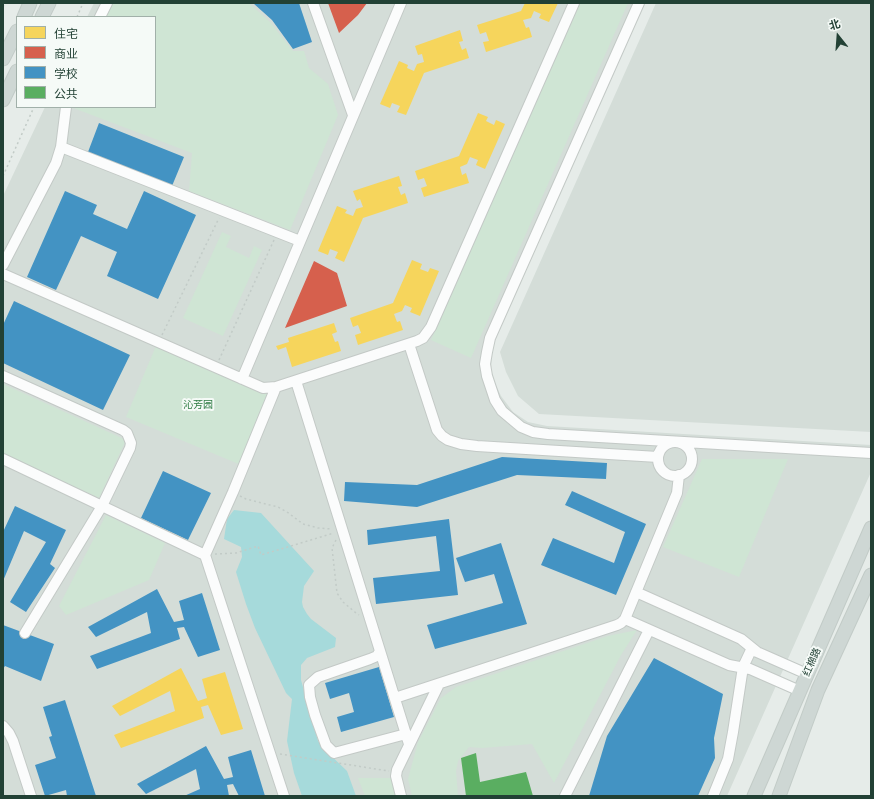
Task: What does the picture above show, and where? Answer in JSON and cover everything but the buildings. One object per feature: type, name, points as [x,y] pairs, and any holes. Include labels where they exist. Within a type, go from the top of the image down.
[{"type":"main road","points":[[24,16],[30,3]]},
{"type":"main road","points":[[42,16],[49,3]]},
{"type":"main road","points":[[3,59],[16,33]]},
{"type":"main road","points":[[3,100],[16,73]]},
{"type":"main road","name":"红棉路","points":[[754,796],[871,528]]},
{"type":"main road","name":"红棉路","points":[[779,796],[818,690],[871,575]]},
{"type":"street","points":[[100,16],[107,3]]},
{"type":"street","points":[[313,3],[353,115]]},
{"type":"street","points":[[242,379],[401,3]]},
{"type":"street","points":[[3,274],[263,388],[276,388],[410,344],[423,338],[431,327],[574,3]]},
{"type":"street","points":[[639,3],[490,338],[485,364],[487,376],[496,400],[502,410],[511,419],[533,432],[871,453]]},
{"type":"street","points":[[3,265],[56,163],[61,147],[66,108]]},
{"type":"street","points":[[61,147],[300,241]]},
{"type":"street","points":[[410,344],[437,430],[442,436],[454,443],[658,457]]},
{"type":"street","points":[[3,376],[123,430],[127,433],[131,443],[102,506],[25,633]]},
{"type":"street","points":[[296,381],[408,739]]},
{"type":"street","points":[[276,388],[233,492],[205,554],[284,796]]},
{"type":"street","points":[[677,441],[687,446],[692,455],[691,465],[684,473],[674,476],[664,472],[658,462],[658,457],[662,447],[666,444],[677,441]]},
{"type":"street","points":[[3,459],[205,554]]},
{"type":"street","points":[[395,698],[617,625],[625,619],[677,493],[679,475]]},
{"type":"street","points":[[636,592],[741,639],[757,652],[807,674]]},
{"type":"street","points":[[625,619],[729,665],[750,669],[800,690]]},
{"type":"street","points":[[565,796],[649,630]]},
{"type":"street","points":[[713,796],[728,759],[743,667],[752,648]]},
{"type":"street","points":[[380,651],[377,656],[370,659],[318,677],[309,685],[310,697],[315,714],[326,745],[334,753],[408,739]]},
{"type":"street","points":[[401,796],[397,784],[396,772],[408,739],[439,684]]},
{"type":"street","points":[[3,726],[13,741],[31,796]]},
{"type":"path","points":[[3,7],[5,3]]},
{"type":"path","points":[[77,16],[83,3]]},
{"type":"path","points":[[3,176],[34,108]]},
{"type":"path","points":[[158,342],[222,211]]},
{"type":"path","points":[[216,367],[278,232]]},
{"type":"path","points":[[233,492],[246,500],[278,507],[303,524],[318,528],[342,530]]},
{"type":"path","points":[[205,554],[236,553],[258,546],[261,555],[342,530]]},
{"type":"path","points":[[342,530],[336,538],[332,548],[337,593],[343,602],[356,613],[371,620]]},
{"type":"path","points":[[270,752],[396,772]]},
{"type":"shaded area","points":[[94,3],[641,3],[495,338],[491,368],[494,381],[501,396],[513,412],[528,422],[547,426],[871,445],[871,472],[727,796],[3,796],[3,196],[45,108],[156,108],[156,16],[88,16]]},
{"type":"shaded area","points":[[656,3],[871,3],[871,432],[539,414],[518,396],[506,372],[500,352]]},
{"type":"green space","points":[[109,3],[249,3],[270,22],[293,51],[304,51],[309,68],[328,84],[338,115],[290,230],[189,191],[192,153],[74,108],[156,108],[156,16],[102,16]]},
{"type":"green space","points":[[580,3],[628,3],[471,358],[431,340]]},
{"type":"green space","points":[[222,232],[231,236],[226,247],[249,258],[254,246],[262,250],[223,336],[183,318]]},
{"type":"green space","name":"沁芳园","points":[[156,346],[271,393],[241,465],[126,417]]},
{"type":"green space","points":[[3,384],[126,440],[99,498],[3,454]]},
{"type":"green space","points":[[702,459],[788,459],[739,577],[663,547]]},
{"type":"green space","points":[[106,515],[165,543],[149,580],[66,615],[59,606]]},
{"type":"green space","points":[[637,630],[621,655],[554,783],[532,744],[482,748],[469,747],[458,761],[456,771],[458,796],[412,796],[408,779],[418,742],[441,698],[456,687],[608,636]]},
{"type":"green space","points":[[358,778],[391,778],[396,796],[365,796]]},
{"type":"water","points":[[234,510],[261,513],[314,571],[304,586],[302,602],[303,607],[311,619],[336,638],[335,647],[307,658],[301,665],[301,680],[318,741],[324,749],[347,771],[356,796],[302,796],[294,773],[287,741],[292,699],[286,693],[255,628],[246,604],[236,572],[242,557],[241,547],[224,539],[227,519]]}]
